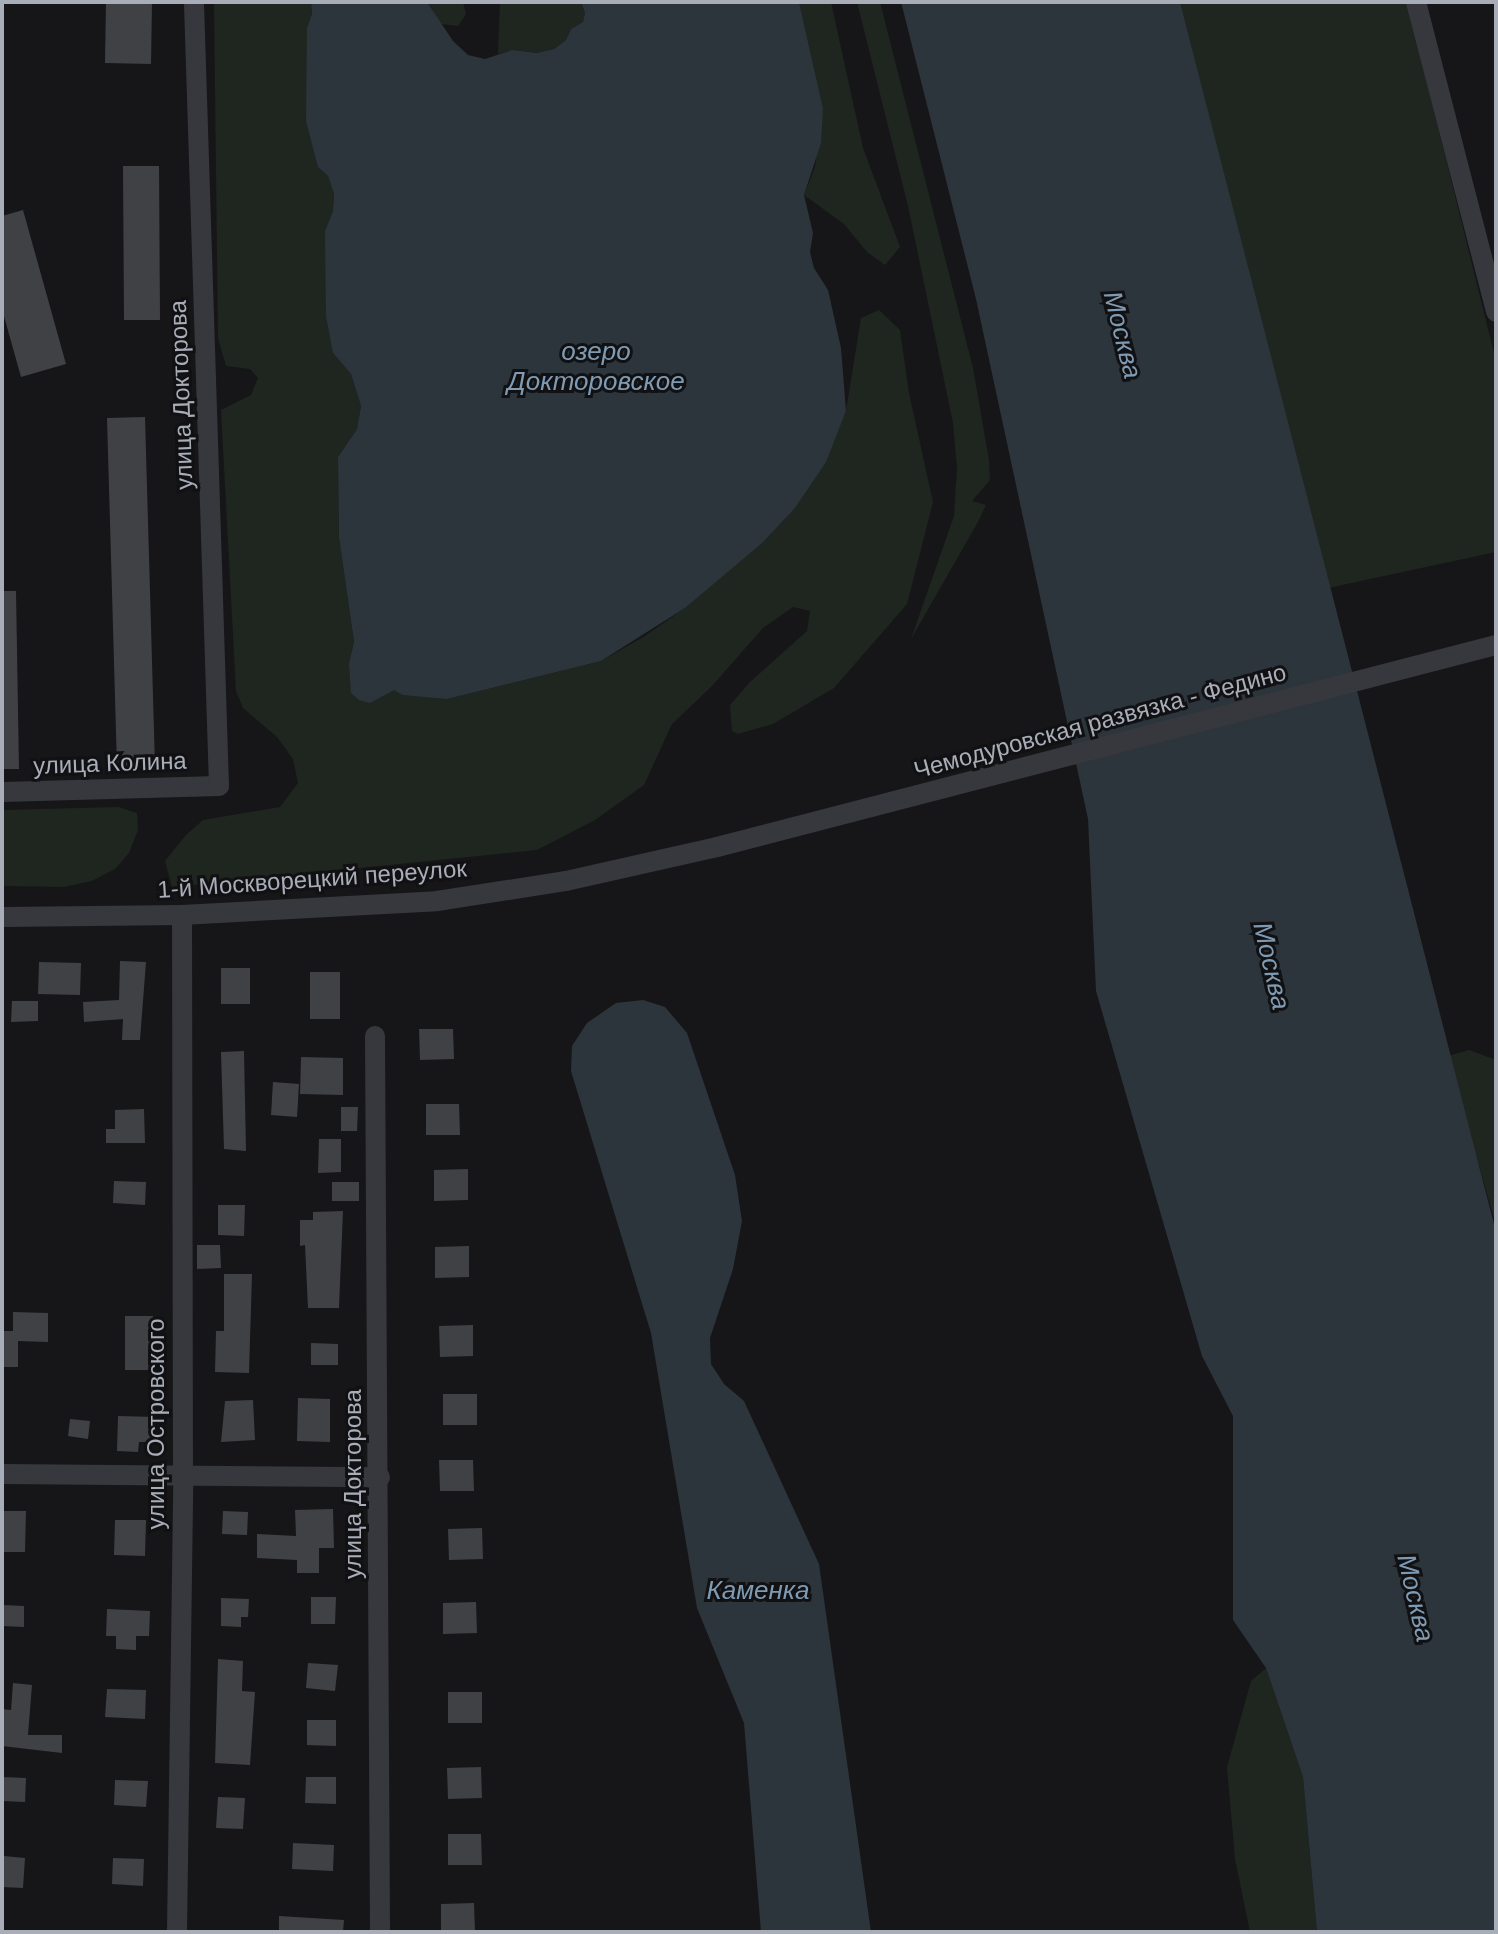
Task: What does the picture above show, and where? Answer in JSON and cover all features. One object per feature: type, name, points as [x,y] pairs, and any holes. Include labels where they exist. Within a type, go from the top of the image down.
[{"type":"street","name":"улица Докторова","points":[[194,2],[219,786]]},
{"type":"street","points":[[1416,2],[1496,312]]},
{"type":"street","name":"Чемодуровская развязка - Федино","points":[[717,847],[1496,645]]},
{"type":"street","name":"улица Колина","points":[[2,792],[219,786]]},
{"type":"street","name":"1-й Москворецкий переулок","points":[[2,917],[182,915],[437,901],[566,881],[717,847]]},
{"type":"street","name":"улица Островского","points":[[177,1932],[183,1475],[182,915]]},
{"type":"street","name":"улица Докторова","points":[[375,1036],[380,1477],[380,1932]]},
{"type":"street","points":[[2,1474],[380,1477]]},
{"type":"shaded area","points":[[214,2],[311,2],[312,14],[307,29],[318,167],[328,176],[334,194],[333,211],[325,231],[333,353],[351,374],[361,406],[357,429],[338,457],[339,537],[354,643],[349,663],[394,690],[447,699],[601,661],[645,636],[685,608],[795,508],[825,462],[846,411],[861,318],[879,310],[900,330],[909,393],[933,502],[907,604],[834,688],[773,724],[738,734],[732,731],[730,705],[750,682],[807,631],[810,611],[793,607],[763,628],[712,686],[672,724],[644,785],[595,820],[537,850],[172,887],[165,861],[203,820],[280,807],[298,783],[293,759],[277,737],[243,708],[236,691],[221,410],[251,395],[258,378],[250,369],[226,366],[218,338]]},
{"type":"shaded area","points":[[427,2],[463,2],[466,14],[458,26],[441,24]]},
{"type":"shaded area","points":[[500,2],[581,2],[585,13],[583,22],[571,29],[566,40],[554,49],[537,53],[512,50],[498,54]]},
{"type":"shaded area","points":[[799,2],[831,2],[863,148],[900,247],[885,265],[867,252],[844,224],[804,195],[815,167],[823,108]]},
{"type":"shaded area","points":[[857,2],[880,2],[973,368],[989,460],[990,480],[972,501],[986,505],[911,639],[954,516],[957,467],[953,423],[908,206]]},
{"type":"shaded area","points":[[1180,2],[1407,2],[1496,361],[1496,552],[1328,588]]},
{"type":"shaded area","points":[[118,807],[137,813],[138,830],[129,853],[115,869],[92,881],[64,887],[2,886],[2,810]]},
{"type":"shaded area","points":[[1469,1050],[1496,1060],[1496,1216],[1493,1215],[1448,1056]]},
{"type":"shaded area","points":[[1266,1668],[1303,1777],[1317,1932],[1250,1932],[1235,1859],[1227,1767],[1251,1681]]},
{"type":"water","name":"озеро Докторовское","points":[[311,2],[427,2],[453,41],[468,55],[485,59],[512,50],[537,53],[554,49],[566,40],[571,29],[583,22],[585,13],[581,2],[799,2],[823,108],[821,143],[804,195],[813,233],[810,252],[814,268],[828,290],[841,348],[846,411],[826,462],[795,508],[762,543],[685,608],[601,661],[447,699],[403,695],[394,690],[370,703],[359,700],[351,693],[349,663],[354,642],[339,537],[338,457],[357,429],[361,406],[351,374],[333,353],[326,316],[325,231],[333,211],[334,194],[328,176],[318,167],[306,121],[307,28],[312,14]]},
{"type":"water","name":"Москва","points":[[901,2],[1180,2],[1496,1232],[1496,1932],[1317,1932],[1303,1777],[1266,1668],[1233,1620],[1233,1416],[1202,1356],[1096,991],[1088,819],[976,299]]},
{"type":"water","name":"Каменка","points":[[643,1000],[665,1007],[687,1033],[735,1175],[742,1221],[733,1269],[710,1338],[711,1364],[724,1384],[744,1401],[819,1564],[871,1932],[761,1932],[744,1723],[697,1608],[651,1333],[571,1071],[572,1046],[587,1023],[616,1003]]},
{"type":"building","points":[[106,2],[152,2],[151,64],[105,63]]},
{"type":"building","points":[[123,166],[159,166],[160,320],[124,320]]},
{"type":"building","points":[[23,210],[66,364],[21,377],[2,309],[2,216]]},
{"type":"building","points":[[145,417],[155,766],[117,767],[107,418]]},
{"type":"building","points":[[2,591],[16,591],[19,769],[2,769]]},
{"type":"building","points":[[120,961],[146,962],[140,1040],[122,1040],[123,1019],[84,1022],[83,1002],[119,1000]]},
{"type":"building","points":[[39,962],[81,963],[80,995],[38,994]]},
{"type":"building","points":[[221,968],[250,968],[250,1004],[221,1004]]},
{"type":"building","points":[[310,972],[340,972],[340,1019],[310,1019]]},
{"type":"building","points":[[12,1001],[38,1001],[38,1021],[11,1022]]},
{"type":"building","points":[[419,1029],[453,1029],[454,1059],[420,1060]]},
{"type":"building","points":[[244,1051],[246,1151],[224,1149],[221,1052]]},
{"type":"building","points":[[301,1057],[343,1058],[343,1095],[300,1094]]},
{"type":"building","points":[[273,1082],[299,1084],[297,1117],[271,1115]]},
{"type":"building","points":[[426,1104],[459,1104],[460,1135],[426,1135]]},
{"type":"building","points":[[341,1107],[358,1107],[357,1131],[341,1131]]},
{"type":"building","points":[[144,1109],[145,1143],[106,1143],[106,1129],[115,1129],[115,1110]]},
{"type":"building","points":[[319,1139],[341,1139],[341,1172],[318,1173]]},
{"type":"building","points":[[468,1169],[468,1200],[434,1201],[434,1170]]},
{"type":"building","points":[[114,1181],[146,1182],[145,1205],[113,1203]]},
{"type":"building","points":[[332,1182],[359,1182],[359,1201],[332,1201]]},
{"type":"building","points":[[218,1205],[245,1205],[244,1236],[218,1235]]},
{"type":"building","points":[[343,1211],[339,1308],[308,1308],[305,1245],[300,1246],[300,1220],[313,1220],[313,1212]]},
{"type":"building","points":[[197,1245],[220,1245],[221,1268],[197,1269]]},
{"type":"building","points":[[469,1246],[469,1277],[435,1278],[435,1247]]},
{"type":"building","points":[[224,1274],[252,1274],[249,1373],[215,1372],[216,1331],[224,1331]]},
{"type":"building","points":[[13,1312],[48,1313],[48,1342],[18,1341],[18,1367],[2,1367],[2,1331],[13,1331]]},
{"type":"building","points":[[125,1316],[153,1316],[153,1348],[158,1348],[158,1370],[125,1370]]},
{"type":"building","points":[[473,1325],[473,1356],[440,1357],[439,1326]]},
{"type":"building","points":[[311,1343],[338,1344],[338,1365],[311,1365]]},
{"type":"building","points":[[443,1394],[477,1394],[477,1425],[443,1425]]},
{"type":"building","points":[[298,1398],[330,1399],[330,1442],[297,1441]]},
{"type":"building","points":[[253,1400],[255,1440],[221,1442],[225,1401]]},
{"type":"building","points":[[118,1416],[155,1417],[154,1442],[139,1442],[138,1452],[117,1451]]},
{"type":"building","points":[[70,1419],[90,1421],[88,1439],[68,1436]]},
{"type":"building","points":[[439,1460],[473,1460],[474,1491],[440,1491]]},
{"type":"building","points":[[333,1509],[334,1548],[319,1548],[319,1573],[297,1573],[297,1560],[257,1558],[257,1534],[296,1536],[295,1510]]},
{"type":"building","points":[[2,1511],[26,1511],[25,1552],[2,1552]]},
{"type":"building","points":[[223,1511],[248,1512],[247,1535],[222,1534]]},
{"type":"building","points":[[115,1520],[146,1520],[145,1556],[114,1555]]},
{"type":"building","points":[[482,1528],[483,1559],[449,1560],[448,1529]]},
{"type":"building","points":[[311,1597],[336,1597],[335,1624],[311,1624]]},
{"type":"building","points":[[221,1598],[249,1599],[248,1617],[241,1617],[241,1627],[221,1626]]},
{"type":"building","points":[[476,1602],[477,1633],[443,1634],[443,1603]]},
{"type":"building","points":[[2,1605],[24,1606],[24,1627],[2,1626]]},
{"type":"building","points":[[107,1609],[150,1611],[149,1636],[136,1636],[136,1650],[116,1649],[116,1636],[106,1636]]},
{"type":"building","points":[[218,1659],[243,1661],[242,1691],[255,1692],[250,1765],[215,1763]]},
{"type":"building","points":[[308,1663],[338,1665],[335,1691],[306,1688]]},
{"type":"building","points":[[13,1683],[32,1685],[28,1735],[62,1735],[62,1753],[2,1746],[2,1709],[11,1710]]},
{"type":"building","points":[[107,1689],[146,1690],[145,1719],[105,1717]]},
{"type":"building","points":[[448,1692],[482,1692],[482,1723],[448,1723]]},
{"type":"building","points":[[307,1720],[336,1720],[336,1746],[307,1745]]},
{"type":"building","points":[[481,1767],[482,1798],[448,1799],[447,1768]]},
{"type":"building","points":[[2,1777],[26,1778],[25,1802],[2,1801]]},
{"type":"building","points":[[306,1777],[336,1777],[336,1804],[305,1803]]},
{"type":"building","points":[[115,1780],[148,1781],[146,1807],[114,1805]]},
{"type":"building","points":[[218,1797],[245,1798],[243,1829],[216,1828]]},
{"type":"building","points":[[448,1834],[481,1834],[482,1865],[448,1865]]},
{"type":"building","points":[[293,1843],[334,1845],[333,1871],[292,1869]]},
{"type":"building","points":[[4,1856],[25,1858],[23,1888],[2,1887]]},
{"type":"building","points":[[113,1858],[144,1859],[143,1886],[112,1884]]},
{"type":"building","points":[[474,1903],[475,1932],[441,1932],[441,1904]]},
{"type":"building","points":[[279,1916],[344,1920],[343,1932],[279,1932]]}]
